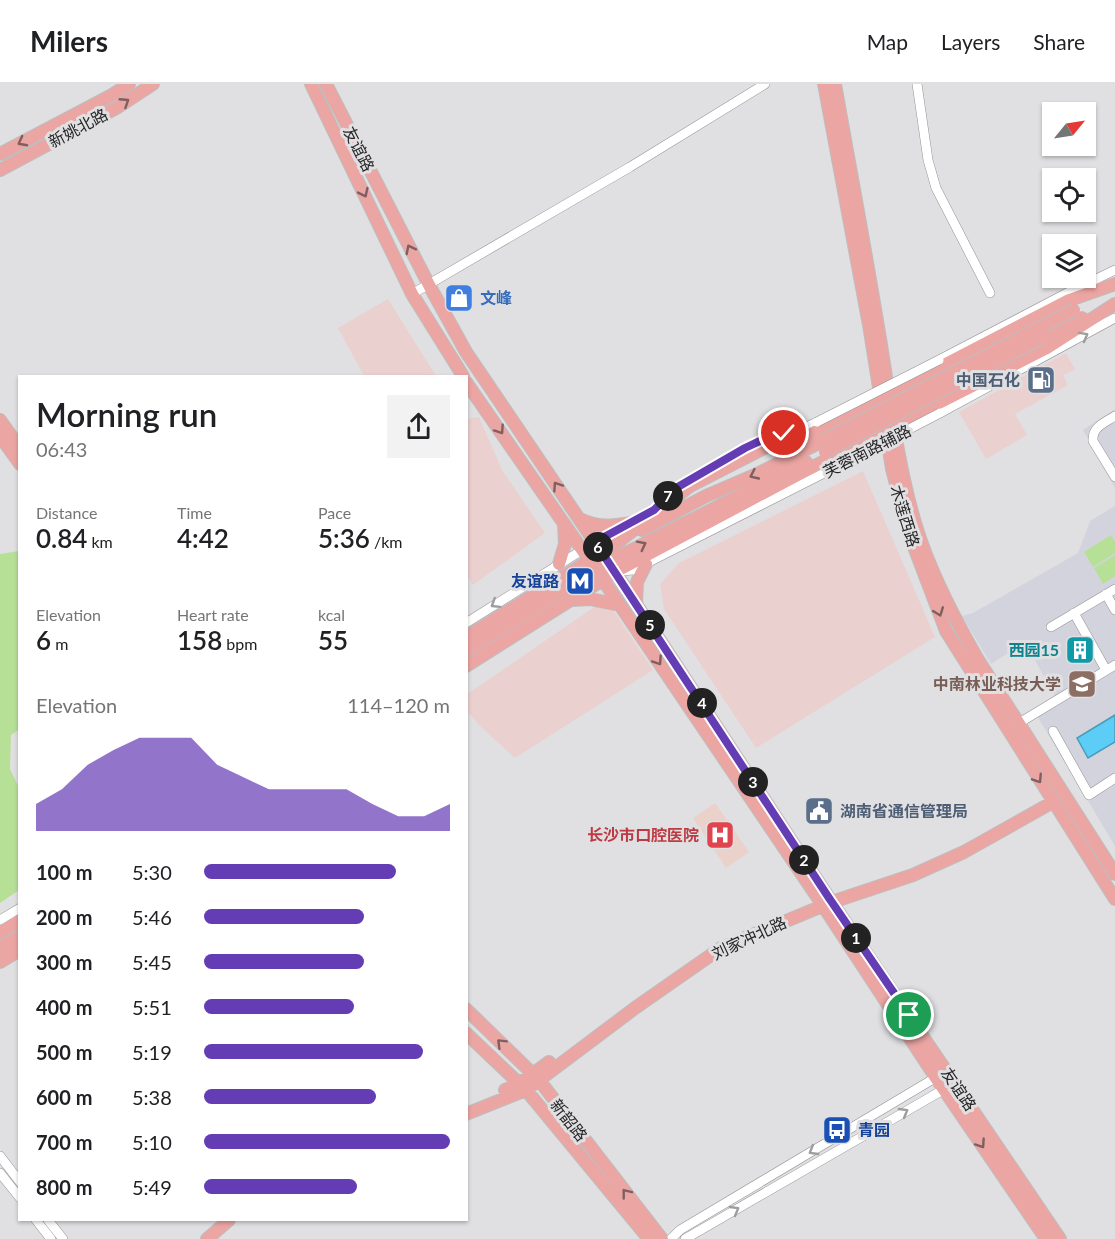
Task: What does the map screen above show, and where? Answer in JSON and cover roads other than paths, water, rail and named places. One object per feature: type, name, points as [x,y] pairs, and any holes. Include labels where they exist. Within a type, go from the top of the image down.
[{"type":"main road","name":"新姚北路","points":[[0,154],[129,84]]},
{"type":"main road","name":"新姚北路","points":[[0,170],[118,107],[153,84]]},
{"type":"main road","name":"友谊路","points":[[311,84],[412,294],[462,375]]},
{"type":"main road","name":"友谊路","points":[[326,84],[429,285],[466,351],[636,604],[936,1078],[1046,1239]]},
{"type":"main road","name":"木莲西路","points":[[824,84],[885,397]]},
{"type":"main road","name":"木莲西路","points":[[835,84],[890,428],[892,470],[908,531],[946,631],[1115,899]]},
{"type":"main road","points":[[605,557],[613,546],[690,486],[768,446],[811,434],[1067,301],[1115,285]]},
{"type":"main road","points":[[468,636],[605,557],[675,528],[1074,310],[1115,285]]},
{"type":"main road","points":[[613,546],[706,496],[825,446],[1115,303]]},
{"type":"main road","points":[[605,557],[666,544],[1047,348],[1115,303]]},
{"type":"main road","name":"友谊路","points":[[468,385],[826,902],[948,1071],[1060,1239]]},
{"type":"main road","points":[[0,420],[18,445]]},
{"type":"main road","name":"木莲西路","points":[[890,428],[916,528],[956,621],[1115,874]]},
{"type":"main road","points":[[0,436],[18,461]]},
{"type":"main road","points":[[654,510],[679,494]]},
{"type":"main road","points":[[578,518],[593,525],[610,526],[631,523]]},
{"type":"main road","points":[[559,564],[565,544],[564,524]]},
{"type":"main road","points":[[659,557],[675,528]]},
{"type":"main road","points":[[636,604],[637,582],[646,564]]},
{"type":"main road","points":[[468,665],[571,600],[592,565]]},
{"type":"main road","points":[[468,650],[592,565]]},
{"type":"main road","points":[[571,600],[590,599],[620,605]]},
{"type":"main road","name":"刘家冲北路","points":[[468,1113],[522,1087],[721,948],[826,902],[909,872],[963,848],[1052,800]]},
{"type":"main road","points":[[0,933],[18,921]]},
{"type":"main road","points":[[0,948],[18,937]]},
{"type":"main road","points":[[0,962],[18,951]]},
{"type":"main road","name":"新韶路","points":[[468,1011],[536,1077],[662,1239]]},
{"type":"main road","name":"新韶路","points":[[468,1035],[522,1087],[649,1239]]},
{"type":"main road","name":"刘家冲北路","points":[[468,1105],[522,1087]]},
{"type":"main road","points":[[198,1239],[218,1221]]},
{"type":"main road","points":[[207,1239],[229,1221]]},
{"type":"street","points":[[412,294],[630,168],[765,84]]},
{"type":"street","points":[[917,84],[928,160],[936,188],[990,293]]},
{"type":"street","points":[[468,622],[559,564],[592,565],[605,557],[631,523],[654,510],[676,488],[745,448],[766,438],[802,429],[818,422],[1115,270]]},
{"type":"street","name":"芙蓉南路辅路","points":[[605,557],[633,570],[646,564],[940,413],[1115,318]]},
{"type":"street","points":[[1115,416],[1095,429],[1093,435],[1094,441],[1115,477]]},
{"type":"street","points":[[1051,627],[1115,589]]},
{"type":"street","points":[[1106,594],[1115,610]]},
{"type":"street","points":[[1074,613],[1106,670]]},
{"type":"street","points":[[1019,723],[1115,665]]},
{"type":"street","points":[[1053,731],[1089,795],[1115,778]]},
{"type":"street","points":[[0,920],[18,909]]},
{"type":"street","points":[[671,1239],[680,1230],[948,1071]]},
{"type":"street","points":[[685,1239],[956,1083]]},
{"type":"street","points":[[0,1156],[18,1179]]},
{"type":"street","points":[[0,1173],[18,1196]]},
{"type":"street","points":[[37,1221],[51,1239]]},
{"type":"street","points":[[49,1221],[63,1239]]},
{"type":"water","points":[[1115,715],[1115,742],[1088,758],[1077,738]]},
{"type":"place","name":"文峰","points":[[459,298]]},
{"type":"place","name":"中国石化","points":[[1041,380]]},
{"type":"place","name":"友谊路","points":[[580,581]]},
{"type":"place","name":"西园15","points":[[1080,650]]},
{"type":"place","name":"中南林业科技大学","points":[[1082,684]]},
{"type":"place","name":"湖南省通信管理局","points":[[819,811]]},
{"type":"place","name":"长沙市口腔医院","points":[[720,835]]},
{"type":"place","name":"青园","points":[[837,1130]]}]
